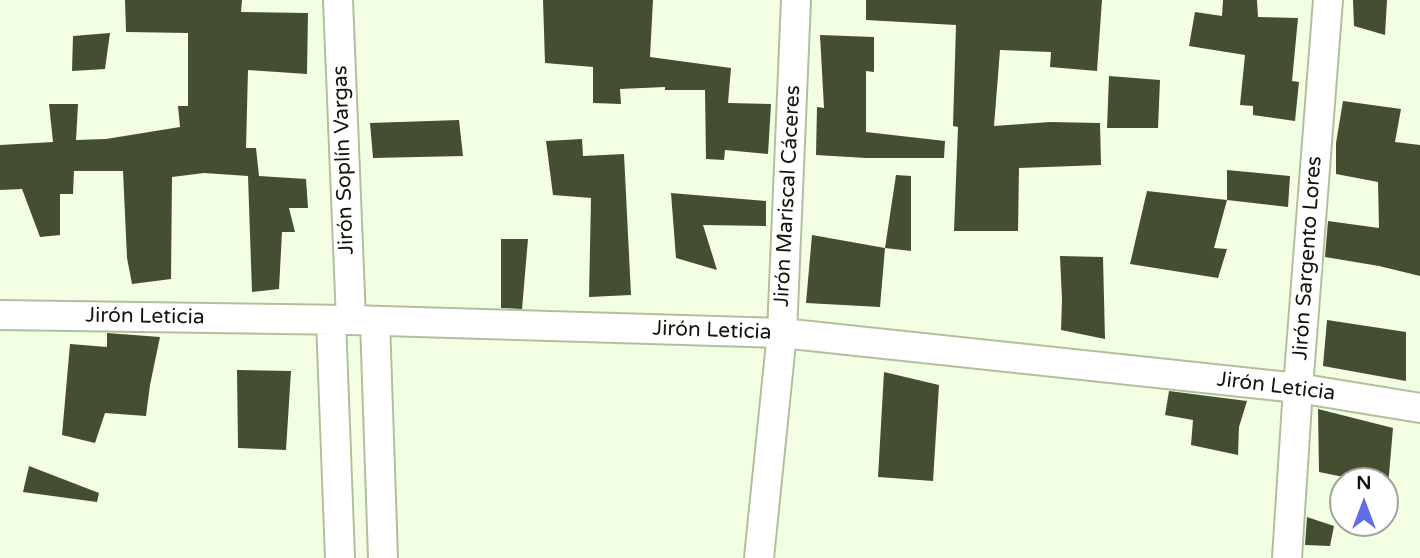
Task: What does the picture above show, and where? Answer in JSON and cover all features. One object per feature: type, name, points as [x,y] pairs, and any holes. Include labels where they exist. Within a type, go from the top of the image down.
[{"type":"street","name":"Jirón Soplín Vargas","points":[[338,0],[353,320],[383,558]]},
{"type":"street","name":"Jirón Mariscal Cáceres","points":[[759,558],[782,333],[796,0]]},
{"type":"street","name":"Jirón Sargento Lores","points":[[1287,558],[1328,0]]},
{"type":"street","name":"Jirón Leticia","points":[[0,315],[353,320],[782,333],[1298,388],[1420,408]]},
{"type":"street","name":"Jirón Soplín Vargas","points":[[340,558],[353,320]]},
{"type":"building","points":[[125,0],[242,0],[241,12],[308,13],[307,74],[248,70],[246,148],[256,148],[259,176],[306,179],[308,208],[289,208],[295,232],[282,232],[279,289],[252,292],[248,176],[204,173],[172,177],[171,279],[132,284],[127,258],[123,171],[74,171],[73,194],[60,194],[60,235],[40,237],[22,189],[0,190],[0,145],[53,142],[49,104],[78,104],[76,140],[106,139],[180,127],[178,106],[188,106],[188,33],[126,32]]},
{"type":"building","points":[[543,0],[653,0],[650,57],[731,68],[728,103],[771,104],[768,154],[725,150],[724,160],[706,159],[705,90],[665,90],[665,87],[620,89],[621,104],[593,103],[593,67],[545,63]]},
{"type":"building","points":[[866,0],[1102,0],[1097,71],[1050,67],[1051,52],[1000,50],[994,126],[1050,122],[1100,123],[1101,165],[1019,168],[1018,231],[954,231],[958,127],[953,126],[956,25],[866,20]]},
{"type":"building","points":[[1223,0],[1257,0],[1258,17],[1298,18],[1292,81],[1299,82],[1295,121],[1253,115],[1253,106],[1240,105],[1245,55],[1189,46],[1195,12],[1222,16]]},
{"type":"building","points":[[1353,0],[1387,0],[1385,35],[1354,26]]},
{"type":"building","points":[[110,33],[105,69],[72,71],[73,36]]},
{"type":"building","points":[[820,35],[874,37],[874,72],[866,71],[866,132],[945,141],[944,158],[816,155],[817,107],[824,108]]},
{"type":"building","points":[[1109,76],[1160,80],[1158,128],[1107,128]]},
{"type":"building","points":[[1343,101],[1401,109],[1395,142],[1420,145],[1420,276],[1325,257],[1328,221],[1379,228],[1378,182],[1336,174],[1336,143]]},
{"type":"building","points":[[459,120],[463,156],[373,158],[370,123]]},
{"type":"building","points":[[582,139],[583,156],[624,154],[631,295],[589,297],[591,198],[553,195],[546,141]]},
{"type":"building","points":[[1227,170],[1290,176],[1288,207],[1227,200]]},
{"type":"building","points":[[896,175],[911,176],[911,251],[885,248]]},
{"type":"building","points":[[1147,191],[1227,200],[1214,248],[1227,249],[1218,278],[1130,264]]},
{"type":"building","points":[[671,193],[766,201],[766,226],[703,225],[717,270],[676,258]]},
{"type":"building","points":[[812,235],[885,248],[880,307],[806,303]]},
{"type":"building","points":[[501,239],[528,239],[522,309],[501,308]]},
{"type":"building","points":[[1060,256],[1103,257],[1105,339],[1061,330]]},
{"type":"building","points":[[1327,320],[1406,332],[1406,381],[1323,366]]},
{"type":"building","points":[[107,333],[160,337],[146,416],[105,413],[95,443],[62,435],[70,344],[107,347]]},
{"type":"building","points":[[237,370],[291,371],[286,450],[238,448]]},
{"type":"building","points":[[884,372],[939,385],[933,481],[878,477]]},
{"type":"building","points":[[1169,391],[1247,401],[1239,427],[1238,455],[1191,445],[1193,420],[1165,415]]},
{"type":"building","points":[[1318,409],[1393,428],[1390,467],[1329,467],[1329,474],[1319,472]]},
{"type":"building","points":[[29,466],[99,493],[97,502],[23,492]]},
{"type":"building","points":[[1307,517],[1329,524],[1329,537],[1332,537],[1330,546],[1305,545]]}]
